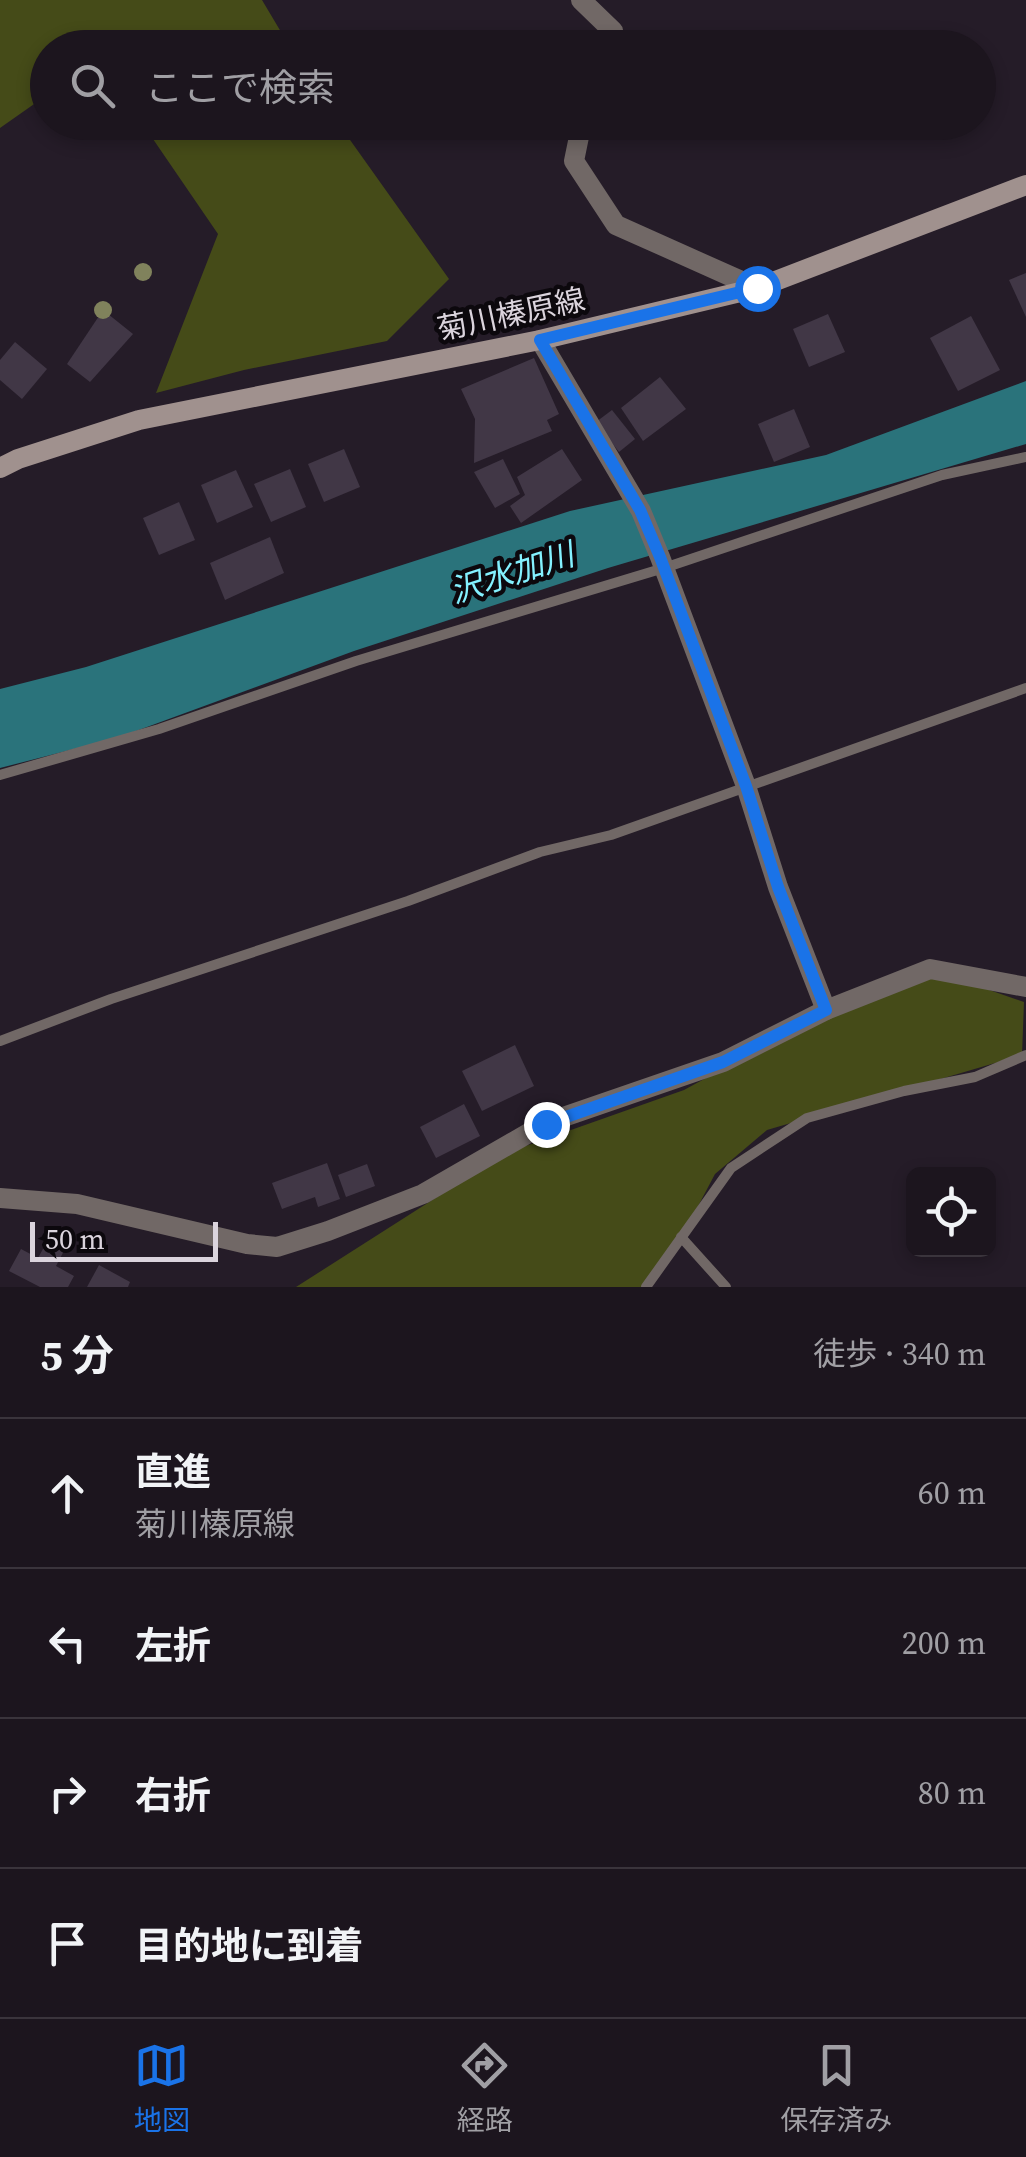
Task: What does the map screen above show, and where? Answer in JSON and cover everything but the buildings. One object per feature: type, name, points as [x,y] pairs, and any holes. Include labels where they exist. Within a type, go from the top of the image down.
[{"type":"main road","name":"菊川榛原線","points":[[0,468],[139,420],[540,340],[757,288],[1026,185]]},
{"type":"street","points":[[581,0],[611,30]]},
{"type":"street","points":[[578,140],[574,161],[616,226],[757,288]]},
{"type":"street","points":[[540,340],[640,510],[746,786],[778,887],[826,1010]]},
{"type":"street","points":[[0,1198],[77,1204],[246,1244],[278,1247],[328,1232],[423,1194],[546,1124],[723,1062],[826,1010],[930,969],[1026,987]]},
{"type":"lane","points":[[0,775],[160,730],[356,661],[662,562],[942,475],[1026,456]]},
{"type":"lane","points":[[0,1041],[540,852],[610,835],[1026,688]]},
{"type":"lane","points":[[646,1287],[731,1168],[808,1118],[904,1090],[975,1076],[1026,1055]]},
{"type":"lane","points":[[681,1237],[726,1287]]},
{"type":"green space","points":[[0,0],[262,0],[280,30],[30,30],[30,107],[0,128]]},
{"type":"green space","points":[[154,140],[350,140],[449,279],[387,341],[244,370],[156,393],[218,234]]},
{"type":"green space","points":[[918,975],[975,985],[1024,1002],[1022,1055],[767,1130],[715,1174],[686,1229],[643,1287],[296,1287],[506,1153],[684,1090],[750,1054]]},
{"type":"water","name":"沢水加川","points":[[1026,381],[1026,444],[608,568],[354,651],[117,738],[0,768],[0,689],[86,667],[570,511],[826,455]]},
{"type":"route","points":[[546,1124],[723,1062],[826,1010],[778,887],[746,786],[640,510],[540,340],[757,288]]}]
